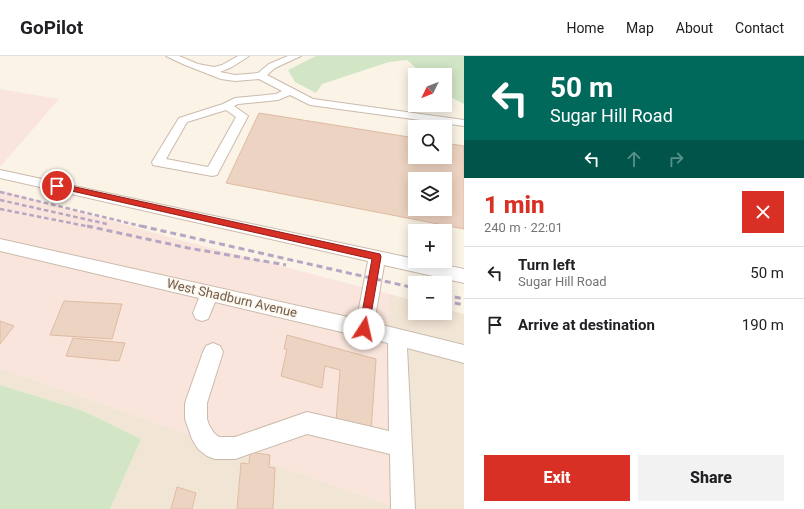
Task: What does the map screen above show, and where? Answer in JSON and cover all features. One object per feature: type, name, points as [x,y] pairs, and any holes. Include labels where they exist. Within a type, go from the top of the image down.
[{"type":"street","points":[[171,56],[224,77],[235,78],[261,76],[310,102],[464,124]]},
{"type":"street","points":[[207,70],[224,68],[244,56]]},
{"type":"street","points":[[261,76],[272,66],[296,56]]},
{"type":"street","points":[[227,106],[242,116],[212,172],[158,162],[183,120],[227,106],[235,101],[278,97],[290,92]]},
{"type":"street","points":[[0,174],[464,276]]},
{"type":"street","name":"West Shadburn Avenue","points":[[0,245],[364,329],[464,354]]},
{"type":"street","points":[[364,329],[377,257]]},
{"type":"street","points":[[202,313],[210,293]]},
{"type":"street","points":[[397,338],[403,509]]},
{"type":"street","points":[[213,352],[196,403],[196,419],[200,431],[206,441],[215,448],[234,448],[307,423],[365,438],[401,445]]},
{"type":"shaded area","points":[[0,89],[59,99],[0,167]]},
{"type":"shaded area","points":[[0,190],[180,240],[389,294],[392,506],[0,368]]},
{"type":"shaded area","points":[[389,294],[408,299],[408,320],[452,320],[452,311],[464,314],[464,509],[110,509],[141,439],[81,410],[0,385],[0,368],[392,506]]},
{"type":"green space","points":[[316,56],[464,56],[464,104],[452,98],[452,68],[416,68],[407,60],[389,62],[322,84],[316,93],[295,82],[288,70]]},
{"type":"green space","points":[[0,385],[81,410],[141,439],[110,509],[0,509]]},
{"type":"building","points":[[259,113],[408,137],[408,164],[452,164],[452,144],[464,146],[464,229],[452,227],[452,224],[438,224],[226,183]]},
{"type":"building","points":[[64,301],[122,304],[112,339],[50,335]]},
{"type":"building","points":[[0,321],[14,326],[0,344]]},
{"type":"building","points":[[287,335],[376,359],[371,432],[336,421],[340,370],[325,366],[322,388],[281,376],[287,349],[284,349]]},
{"type":"building","points":[[73,338],[125,343],[119,361],[66,356]]},
{"type":"building","points":[[250,452],[270,455],[269,467],[275,468],[273,509],[237,509],[241,463],[249,464]]},
{"type":"building","points":[[177,487],[196,493],[192,509],[171,509]]},
{"type":"railway","points":[[0,192],[145,227]]},
{"type":"railway","points":[[0,200],[107,224]]},
{"type":"railway","points":[[0,209],[91,227]]},
{"type":"railway","points":[[87,226],[188,248],[286,265]]},
{"type":"railway","points":[[141,226],[408,286]]},
{"type":"railway","points":[[452,296],[464,299]]},
{"type":"railway","points":[[452,302],[464,305]]},
{"type":"route","points":[[57,186],[377,257],[364,329]]}]
